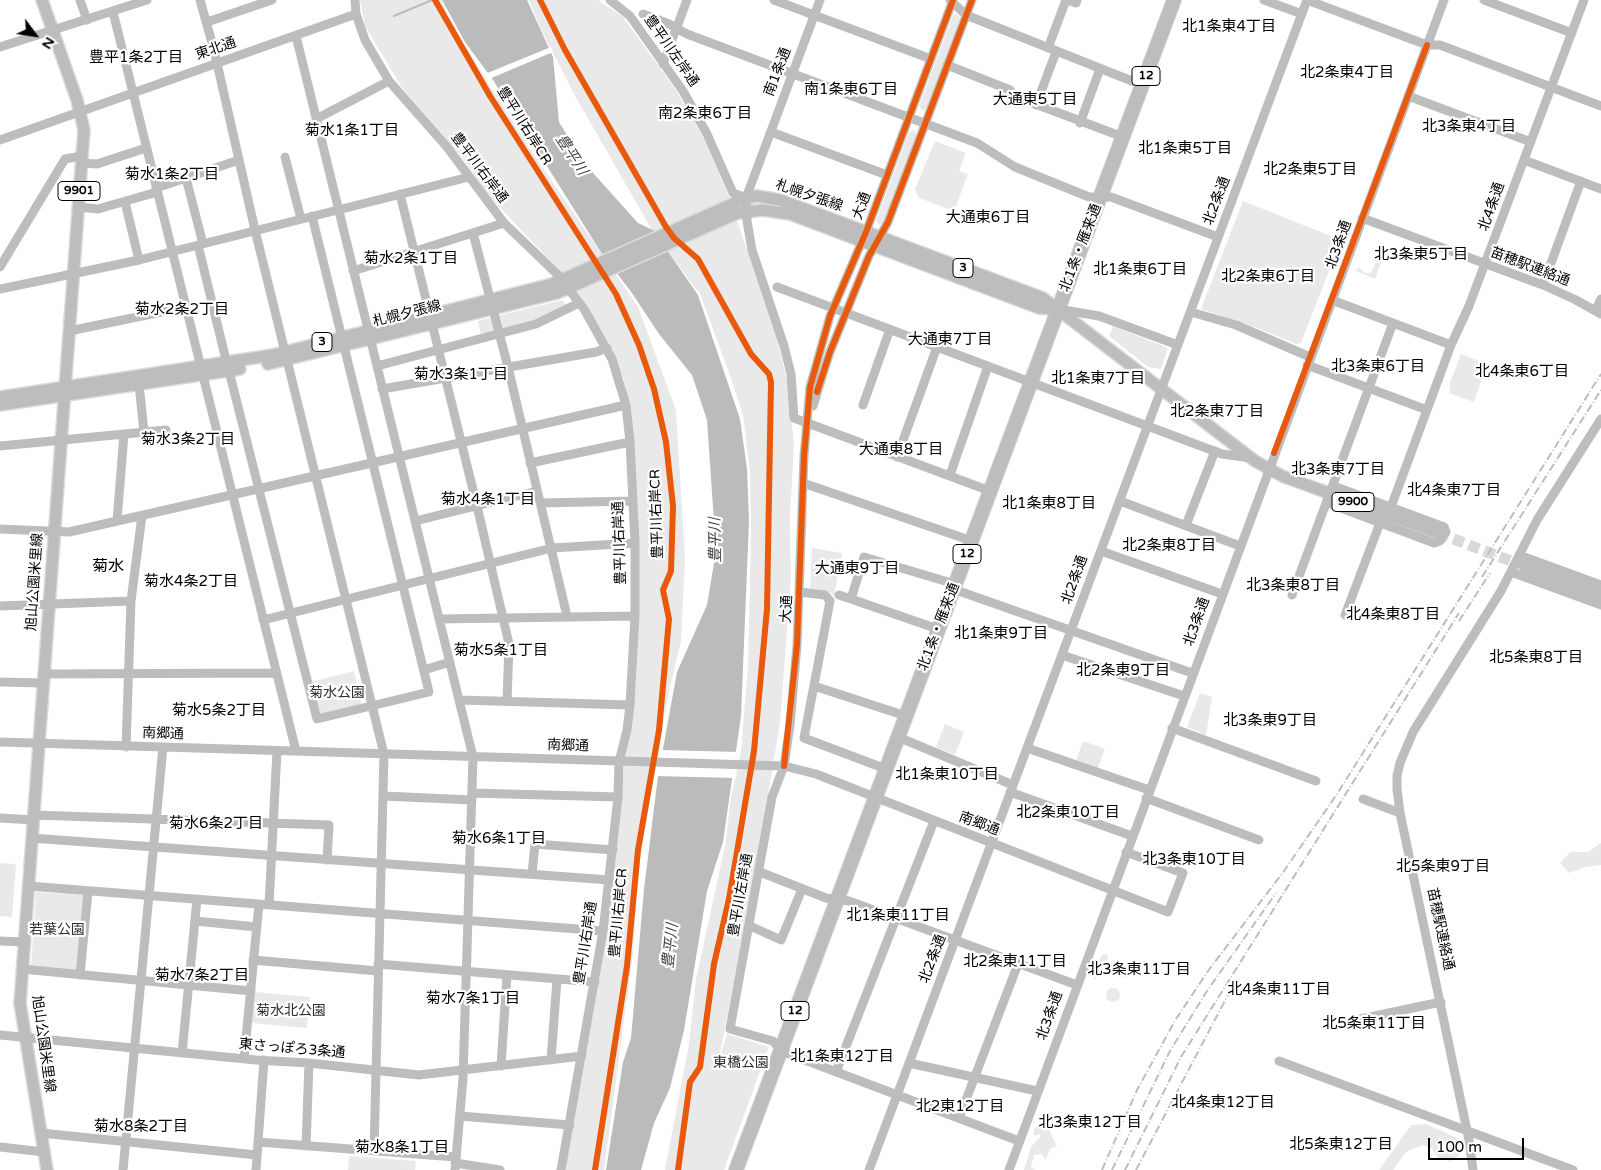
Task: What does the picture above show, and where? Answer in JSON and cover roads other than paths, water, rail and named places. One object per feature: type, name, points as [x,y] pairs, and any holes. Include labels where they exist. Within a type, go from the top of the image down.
[{"type":"highway","name":"北1条・雁来通","points":[[736,1170],[1174,0]]},
{"type":"main road","name":"旭山公園米里線","points":[[42,0],[80,110],[84,130],[20,1003],[47,1170]]},
{"type":"main road","name":"札幌夕張線","points":[[0,405],[65,392],[228,367],[286,355],[564,285],[731,211],[746,198],[757,196],[780,200],[864,237]]},
{"type":"main road","name":"札幌夕張線","points":[[731,211],[781,211],[877,241],[1039,308],[1058,309]]},
{"type":"main road","name":"9900","points":[[1058,309],[1251,458],[1268,469],[1329,494],[1438,533]]},
{"type":"main road","name":"札幌夕張線","points":[[0,397],[139,384],[201,370]]},
{"type":"main road","points":[[1524,566],[1601,595]]},
{"type":"street","points":[[80,0],[87,20]]},
{"type":"street","points":[[0,47],[147,0]]},
{"type":"street","points":[[200,0],[207,22],[255,230],[384,754],[374,1151]]},
{"type":"street","points":[[207,22],[272,0]]},
{"type":"street","name":"豊平川右岸通","points":[[355,0],[356,14],[370,52],[389,81],[446,147],[504,223],[564,285],[579,304],[607,348],[626,405],[630,442],[635,616],[630,705],[603,931],[561,1170]]},
{"type":"street","name":"豊平川左岸通","points":[[610,0],[630,16],[683,91],[707,134],[734,192],[746,198]]},
{"type":"street","points":[[663,64],[687,0]]},
{"type":"street","points":[[774,0],[931,59]]},
{"type":"street","name":"南1条通","points":[[746,212],[746,198],[820,0]]},
{"type":"street","points":[[952,0],[966,15],[1142,85]]},
{"type":"street","name":"大通","points":[[784,766],[795,682],[803,483],[810,387],[834,308],[864,237],[952,0]]},
{"type":"street","name":"大通","points":[[807,423],[830,352],[877,241],[888,222],[972,0]]},
{"type":"street","points":[[1036,105],[1067,0],[1076,3],[1077,0]]},
{"type":"street","points":[[1264,0],[1302,14]]},
{"type":"street","points":[[1307,0],[1427,45],[1440,45],[1601,106]]},
{"type":"street","name":"北2条通","points":[[869,1170],[1307,0]]},
{"type":"street","name":"北3条通","points":[[1009,1170],[1147,794],[1444,0]]},
{"type":"street","points":[[1484,0],[1572,33]]},
{"type":"street","name":"北4条通","points":[[1390,507],[1451,344],[1470,306],[1584,0]]},
{"type":"street","points":[[113,12],[296,751]]},
{"type":"street","name":"東北通","points":[[0,140],[80,110],[356,14]]},
{"type":"street","points":[[642,14],[677,28],[686,34],[977,143],[1015,167],[1089,197],[1111,197],[1218,237]]},
{"type":"street","points":[[296,36],[473,757],[463,1071],[455,1163]]},
{"type":"street","points":[[947,65],[1010,90],[1014,96],[1123,137]]},
{"type":"street","points":[[1080,122],[1100,69]]},
{"type":"street","points":[[316,119],[389,81]]},
{"type":"street","points":[[1408,96],[1531,142]]},
{"type":"street","points":[[770,132],[887,175]]},
{"type":"street","points":[[0,267],[65,159],[82,160],[97,164],[146,148]]},
{"type":"street","points":[[286,157],[301,219]]},
{"type":"street","points":[[78,207],[98,208],[125,202],[239,160]]},
{"type":"street","points":[[1524,160],[1601,189]]},
{"type":"street","points":[[0,289],[139,260],[468,177]]},
{"type":"street","points":[[186,178],[228,367],[317,719],[429,692],[312,216]]},
{"type":"street","points":[[1542,286],[1582,181]]},
{"type":"street","points":[[400,194],[444,378],[462,442],[509,644],[508,701]]},
{"type":"street","points":[[125,202],[139,260]]},
{"type":"street","points":[[746,212],[752,250],[784,346],[791,374],[794,418],[990,491]]},
{"type":"street","name":"苗穂駅連絡通","points":[[1362,218],[1542,286],[1598,312]]},
{"type":"street","points":[[353,270],[504,223]]},
{"type":"street","points":[[472,234],[508,367],[567,616]]},
{"type":"street","points":[[777,287],[1215,451],[1251,458]]},
{"type":"street","points":[[1598,312],[1601,299]]},
{"type":"street","points":[[1332,300],[1451,344]]},
{"type":"street","points":[[377,366],[536,324],[579,304]]},
{"type":"street","points":[[69,331],[186,307]]},
{"type":"street","points":[[1058,309],[1098,316],[1178,345]]},
{"type":"street","points":[[1191,312],[1236,325],[1369,388],[1427,410]]},
{"type":"street","points":[[1292,595],[1393,323]]},
{"type":"street","points":[[863,405],[890,329]]},
{"type":"street","points":[[897,457],[937,347]]},
{"type":"street","points":[[382,389],[607,348]]},
{"type":"street","points":[[950,475],[988,366]]},
{"type":"street","points":[[139,384],[144,432]]},
{"type":"street","points":[[0,529],[53,533],[69,532],[372,461],[626,405]]},
{"type":"street","points":[[1601,419],[1538,520],[1519,555],[1601,585]]},
{"type":"street","points":[[0,446],[166,430]]},
{"type":"street","points":[[117,521],[124,434]]},
{"type":"street","points":[[530,463],[630,442]]},
{"type":"street","points":[[1186,525],[1215,451]]},
{"type":"street","points":[[803,483],[972,541]]},
{"type":"street","points":[[1339,488],[1444,527],[1446,532],[1440,541],[1434,542],[1333,505],[1329,494],[1339,488]]},
{"type":"street","points":[[415,521],[537,491]]},
{"type":"street","points":[[541,503],[632,501]]},
{"type":"street","points":[[1120,501],[1240,546]]},
{"type":"street","points":[[126,747],[131,601],[142,515]]},
{"type":"street","points":[[1346,615],[1380,523]]},
{"type":"street","points":[[263,620],[552,548],[634,543]]},
{"type":"street","points":[[1101,551],[1222,594]]},
{"type":"street","name":"苗穂駅連絡通","points":[[1473,1170],[1468,1130],[1400,813],[1397,776],[1406,747],[1511,572],[1519,555]]},
{"type":"street","points":[[852,599],[864,557],[954,587],[1192,673]]},
{"type":"street","points":[[1511,572],[1601,606]]},
{"type":"street","points":[[800,592],[825,595],[830,601],[804,738],[886,769]]},
{"type":"street","points":[[840,595],[938,629]]},
{"type":"street","points":[[0,606],[131,601]]},
{"type":"street","points":[[440,619],[635,616]]},
{"type":"street","points":[[1062,655],[1184,696]]},
{"type":"street","points":[[424,670],[450,662]]},
{"type":"street","points":[[0,682],[128,674],[276,673]]},
{"type":"street","points":[[814,686],[906,716]]},
{"type":"street","points":[[460,700],[630,705]]},
{"type":"street","points":[[1172,728],[1316,781]]},
{"type":"street","points":[[898,738],[1012,789],[1132,836]]},
{"type":"street","name":"南郷通","points":[[0,742],[784,766],[816,774],[1168,912],[1183,873],[1126,852]]},
{"type":"street","points":[[123,1170],[163,748]]},
{"type":"street","points":[[1027,748],[1259,840]]},
{"type":"street","points":[[269,905],[277,751]]},
{"type":"street","name":"豊平川左岸通","points":[[780,1051],[773,1040],[730,1029],[760,872],[772,797],[784,766]]},
{"type":"street","points":[[383,796],[618,798]]},
{"type":"street","points":[[1363,799],[1400,813]]},
{"type":"street","points":[[0,818],[156,819],[329,825],[327,860]]},
{"type":"street","points":[[836,1072],[934,821]]},
{"type":"street","points":[[32,838],[610,880]]},
{"type":"street","points":[[532,874],[535,844],[613,850]]},
{"type":"street","points":[[760,872],[826,898],[849,901],[897,918],[1077,985]]},
{"type":"street","points":[[28,886],[603,931]]},
{"type":"street","points":[[750,926],[781,940],[802,889]]},
{"type":"street","points":[[80,975],[88,891]]},
{"type":"street","points":[[182,1053],[198,899]]},
{"type":"street","points":[[244,1059],[259,904]]},
{"type":"street","points":[[195,921],[256,927]]},
{"type":"street","points":[[0,941],[23,942]]},
{"type":"street","points":[[254,960],[466,971],[595,982]]},
{"type":"street","points":[[959,1118],[1018,964]]},
{"type":"street","points":[[22,969],[251,991]]},
{"type":"street","points":[[501,1066],[507,975]]},
{"type":"street","points":[[551,1060],[557,979]]},
{"type":"street","points":[[1332,1025],[1441,1002]]},
{"type":"street","name":"東さっぽろ3条通","points":[[0,1035],[419,1075],[582,1056]]},
{"type":"street","points":[[780,1051],[1019,1141]]},
{"type":"street","points":[[256,1170],[264,1060]]},
{"type":"street","points":[[1279,1061],[1573,1170]]},
{"type":"street","points":[[306,1146],[309,1063]]},
{"type":"street","points":[[909,1063],[1037,1091]]},
{"type":"street","points":[[460,1116],[570,1126]]},
{"type":"street","points":[[41,1132],[257,1155]]},
{"type":"street","points":[[258,1142],[374,1151],[500,1170]]},
{"type":"street","points":[[0,1148],[44,1152]]},
{"type":"water","name":"豊平川","points":[[442,0],[527,0],[553,57],[559,122],[585,164],[638,223],[653,230],[698,295],[740,419],[747,469],[749,521],[741,716],[723,842],[707,891],[684,1030],[670,1088],[654,1123],[641,1170],[606,1170],[623,1062],[631,1038],[644,889],[658,776],[677,672],[707,605],[716,551],[707,420],[692,375],[659,334],[632,293],[602,254],[493,80],[465,42]]},
{"type":"waterway","points":[[394,16],[432,0]]},
{"type":"tunnel","points":[[1438,533],[1524,566]]},
{"type":"railway","points":[[1102,1170],[1137,1090],[1176,1019],[1208,971],[1284,871],[1337,794],[1601,374]]},
{"type":"railway","points":[[1482,577],[1601,390]]},
{"type":"railway","points":[[1459,621],[1490,573]]},
{"type":"railway","points":[[1125,1170],[1181,1057],[1459,613]]},
{"type":"railway","points":[[1112,1170],[1170,1051],[1207,991],[1276,893]]},
{"type":"railway","points":[[1136,1170],[1230,991]]},
{"type":"district","name":"北1条東4丁目","points":[[1229,27]]},
{"type":"district","name":"豊平1条2丁目","points":[[136,58]]},
{"type":"district","name":"北2条東4丁目","points":[[1347,73]]},
{"type":"district","name":"南1条東6丁目","points":[[851,90]]},
{"type":"district","name":"大通東5丁目","points":[[1035,100]]},
{"type":"district","name":"南2条東6丁目","points":[[705,114]]},
{"type":"district","name":"北3条東4丁目","points":[[1469,127]]},
{"type":"district","name":"菊水1条1丁目","points":[[352,131]]},
{"type":"district","name":"北1条東5丁目","points":[[1185,149]]},
{"type":"district","name":"北2条東5丁目","points":[[1310,170]]},
{"type":"district","name":"菊水1条2丁目","points":[[172,175]]},
{"type":"district","name":"大通東6丁目","points":[[988,218]]},
{"type":"district","name":"北3条東5丁目","points":[[1421,255]]},
{"type":"district","name":"菊水2条1丁目","points":[[411,259]]},
{"type":"district","name":"北1条東6丁目","points":[[1140,270]]},
{"type":"district","name":"北2条東6丁目","points":[[1268,277]]},
{"type":"district","name":"菊水2条2丁目","points":[[182,310]]},
{"type":"district","name":"大通東7丁目","points":[[950,340]]},
{"type":"district","name":"北3条東6丁目","points":[[1378,367]]},
{"type":"district","name":"北4条東6丁目","points":[[1522,372]]},
{"type":"district","name":"菊水3条1丁目","points":[[461,375]]},
{"type":"district","name":"北1条東7丁目","points":[[1098,379]]},
{"type":"district","name":"北2条東7丁目","points":[[1217,412]]},
{"type":"district","name":"菊水3条2丁目","points":[[188,440]]},
{"type":"district","name":"大通東8丁目","points":[[901,450]]},
{"type":"district","name":"北3条東7丁目","points":[[1338,470]]},
{"type":"district","name":"北4条東7丁目","points":[[1454,491]]},
{"type":"district","name":"菊水4条1丁目","points":[[488,500]]},
{"type":"district","name":"北1条東8丁目","points":[[1049,504]]},
{"type":"district","name":"北2条東8丁目","points":[[1169,546]]},
{"type":"district","name":"菊水","points":[[108,567]]},
{"type":"district","name":"大通東9丁目","points":[[857,569]]},
{"type":"district","name":"菊水4条2丁目","points":[[191,582]]},
{"type":"district","name":"北3条東8丁目","points":[[1293,586]]},
{"type":"district","name":"北4条東8丁目","points":[[1393,615]]},
{"type":"district","name":"北1条東9丁目","points":[[1001,634]]},
{"type":"district","name":"菊水5条1丁目","points":[[501,651]]},
{"type":"district","name":"北5条東8丁目","points":[[1536,658]]},
{"type":"district","name":"北2条東9丁目","points":[[1123,671]]},
{"type":"district","name":"菊水5条2丁目","points":[[219,711]]},
{"type":"district","name":"北3条東9丁目","points":[[1270,721]]},
{"type":"district","name":"北1条東10丁目","points":[[947,775]]},
{"type":"district","name":"北2条東10丁目","points":[[1068,813]]},
{"type":"district","name":"菊水6条2丁目","points":[[216,824]]},
{"type":"district","name":"菊水6条1丁目","points":[[499,839]]},
{"type":"district","name":"北3条東10丁目","points":[[1194,860]]},
{"type":"district","name":"北5条東9丁目","points":[[1443,867]]},
{"type":"district","name":"北1条東11丁目","points":[[898,916]]},
{"type":"district","name":"北2条東11丁目","points":[[1015,962]]},
{"type":"district","name":"北3条東11丁目","points":[[1139,970]]},
{"type":"district","name":"菊水7条2丁目","points":[[202,976]]},
{"type":"district","name":"北4条東11丁目","points":[[1279,990]]},
{"type":"district","name":"菊水7条1丁目","points":[[473,999]]},
{"type":"district","name":"北5条東11丁目","points":[[1374,1024]]},
{"type":"district","name":"北1条東12丁目","points":[[842,1057]]},
{"type":"district","name":"北4条東12丁目","points":[[1223,1103]]},
{"type":"district","name":"北2東12丁目","points":[[960,1107]]},
{"type":"district","name":"北3条東12丁目","points":[[1090,1123]]},
{"type":"district","name":"菊水8条2丁目","points":[[141,1127]]},
{"type":"district","name":"北5条東12丁目","points":[[1341,1145]]},
{"type":"district","name":"菊水8条1丁目","points":[[402,1148]]},
{"type":"park label","name":"菊水公園","points":[[337,693]]},
{"type":"park label","name":"若葉公園","points":[[57,930]]},
{"type":"park label","name":"菊水北公園","points":[[291,1011]]},
{"type":"park label","name":"東橋公園","points":[[741,1063]]}]
